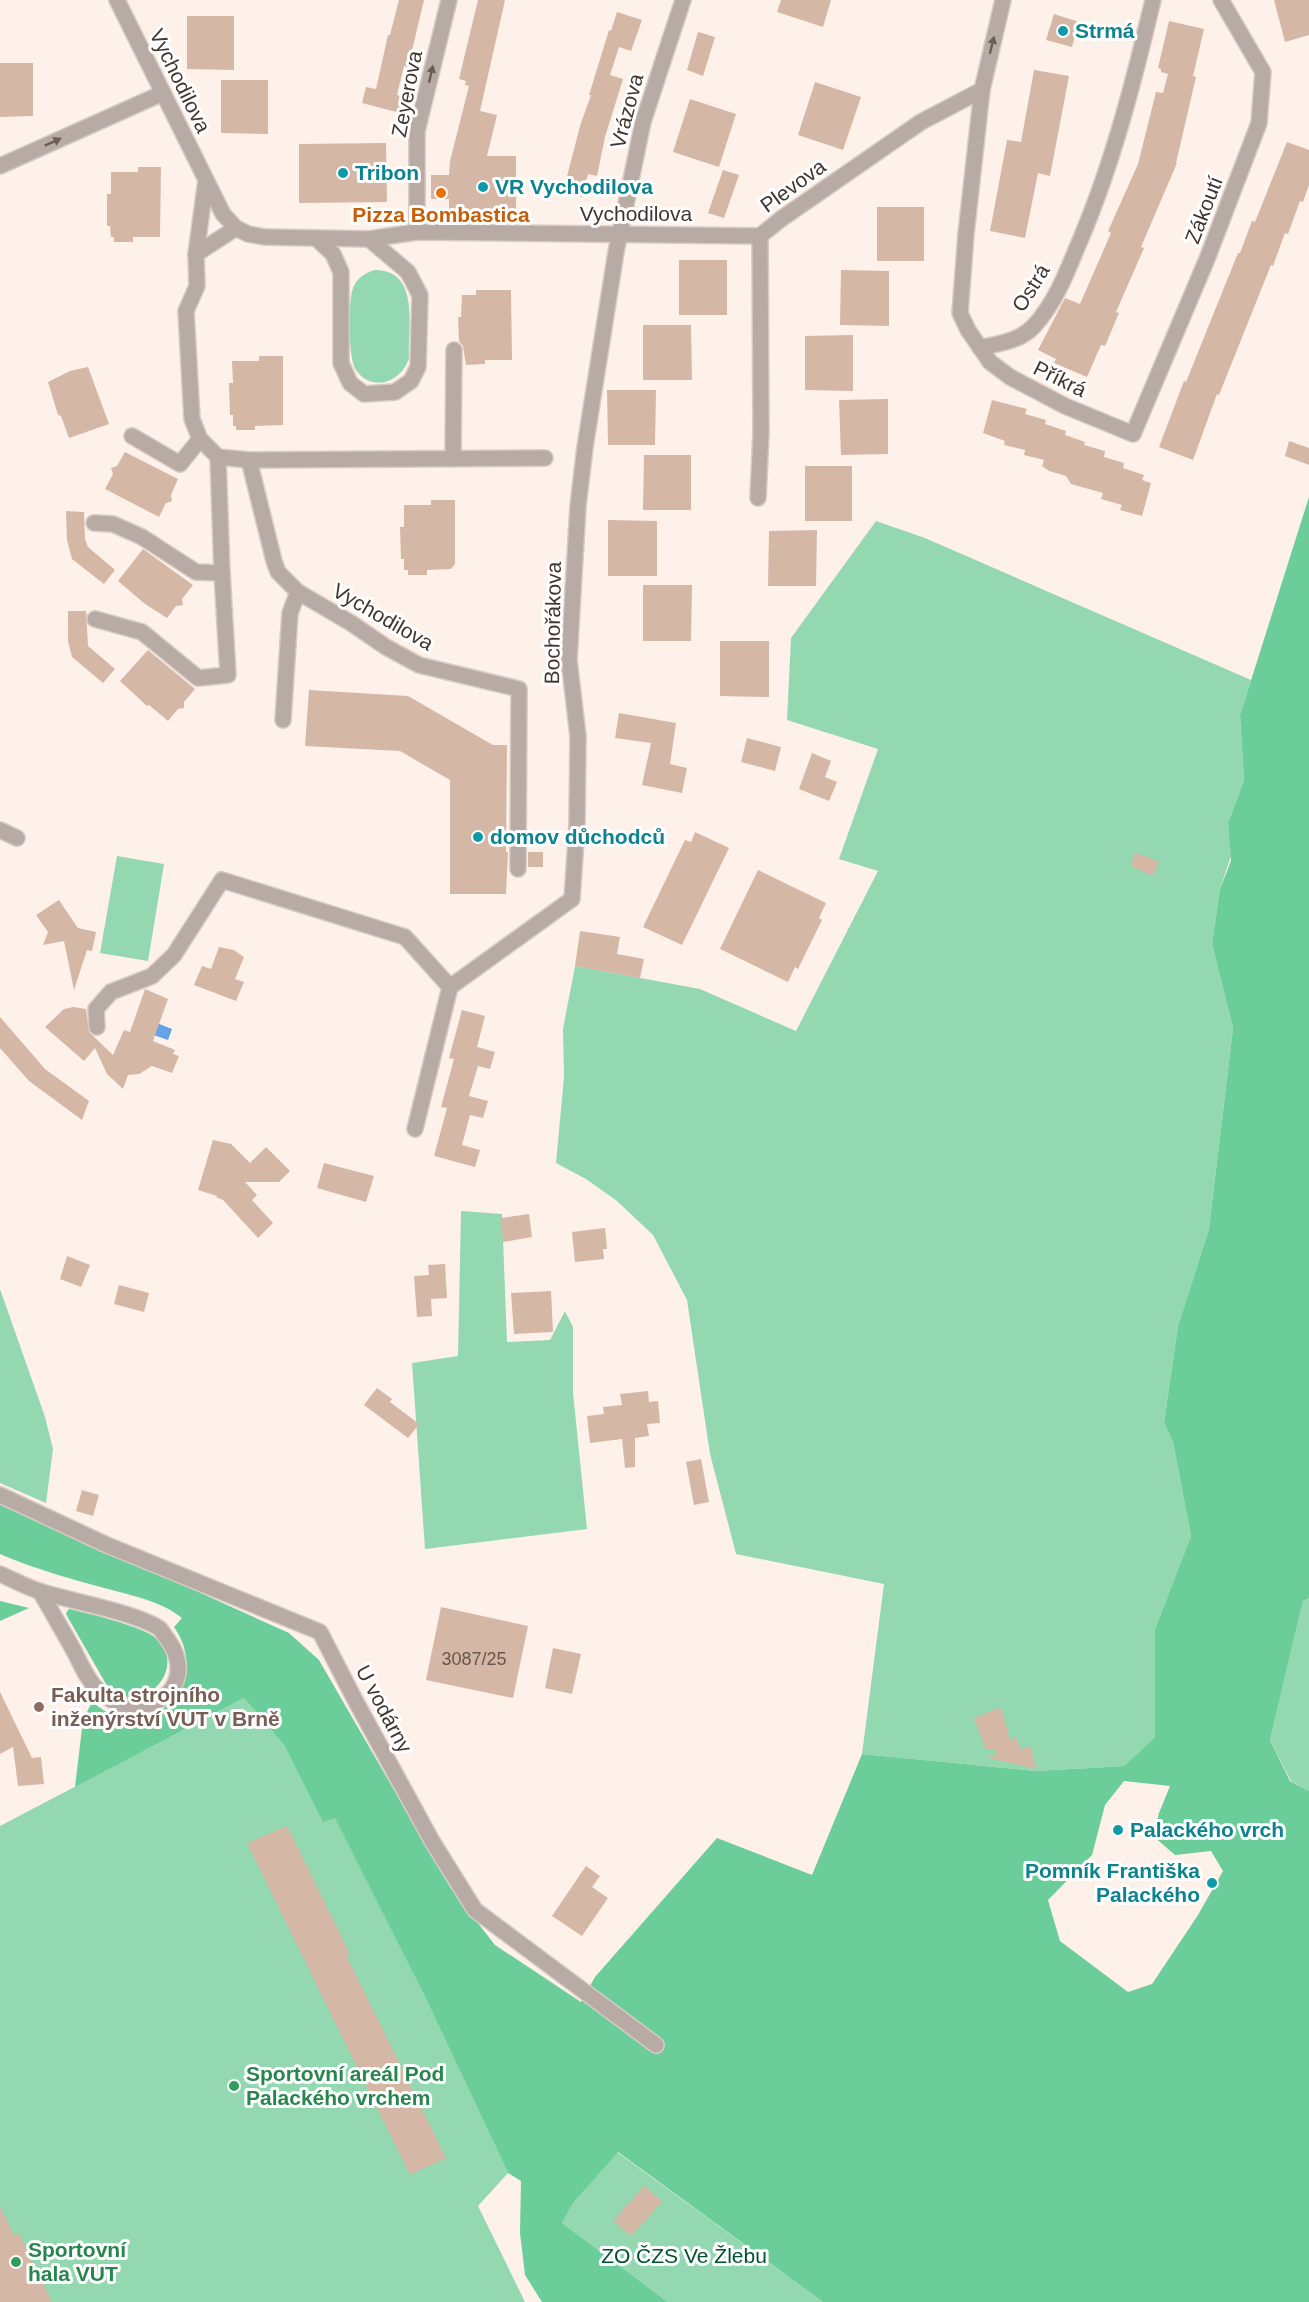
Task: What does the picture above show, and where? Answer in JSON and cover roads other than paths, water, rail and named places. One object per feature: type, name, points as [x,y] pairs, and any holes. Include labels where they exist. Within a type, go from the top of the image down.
[{"type":"street","name":"Vychodilova","points":[[117,0],[223,214],[236,228],[248,234],[316,239],[369,238],[417,232],[760,236]]},
{"type":"street","name":"Zeyerova","points":[[417,232],[417,131],[449,0]]},
{"type":"street","points":[[980,348],[960,313],[982,90],[1004,0]]},
{"type":"street","name":"Ostrá","points":[[980,348],[1016,340],[1033,327],[1057,295],[1096,205],[1138,65],[1153,0]]},
{"type":"street","name":"Zákoutí","points":[[1132,434],[1207,259],[1259,123],[1263,72],[1221,0]]},
{"type":"street","name":"Vrázova","points":[[619,236],[644,122],[682,3]]},
{"type":"street","name":"Plevova","points":[[758,498],[761,433],[760,236],[781,219],[921,123],[982,90]]},
{"type":"street","points":[[0,166],[163,93]]},
{"type":"street","points":[[206,180],[195,254],[197,286],[186,311],[192,419],[200,440],[218,458],[249,460],[545,458]]},
{"type":"street","points":[[195,254],[236,228]]},
{"type":"street","name":"Bochořákova","points":[[450,987],[572,898],[577,825],[578,736],[569,660],[578,506],[586,436],[619,236]]},
{"type":"street","points":[[316,239],[333,254],[341,272],[341,363],[350,383],[364,394],[396,392],[411,381],[418,367],[420,295],[408,272],[369,238]]},
{"type":"street","name":"Příkrá","points":[[980,348],[990,362],[1010,377],[1065,406],[1132,434]]},
{"type":"street","points":[[453,459],[454,350]]},
{"type":"street","points":[[132,436],[180,464],[200,440]]},
{"type":"street","points":[[95,619],[142,632],[198,678],[228,675],[218,458]]},
{"type":"street","name":"Vychodilova","points":[[249,460],[274,561],[278,572],[297,592],[419,665],[519,689],[518,869]]},
{"type":"street","points":[[94,523],[113,524],[142,537],[195,572],[222,573]]},
{"type":"street","name":"Vychodilova","points":[[283,720],[290,613],[297,592]]},
{"type":"street","points":[[0,830],[17,838]]},
{"type":"street","points":[[97,1027],[96,1009],[111,992],[152,976],[174,955],[222,880],[405,937],[450,987],[414,1129]]},
{"type":"street","name":"U vodárny","points":[[0,1495],[107,1545],[320,1632],[432,1841],[475,1910],[656,2045]]},
{"type":"street","points":[[0,1574],[40,1592],[133,1617],[160,1629],[174,1650],[177,1660],[178,1672],[175,1685],[159,1702],[139,1707],[115,1704],[96,1689],[40,1592]]},
{"type":"water","points":[[144,1018],[172,1029],[168,1040],[139,1030]]},
{"type":"place","name":"Strmá","points":[[1063,31]]},
{"type":"place","name":"Tribon","points":[[343,173]]},
{"type":"place","name":"VR Vychodilova","points":[[483,187]]},
{"type":"place","name":"Pizza Bombastica","points":[[441,193]]},
{"type":"place","name":"domov důchodců","points":[[478,837]]},
{"type":"place","name":"Fakulta strojního inženýrství VUT v Brně","points":[[39,1707]]},
{"type":"place","name":"Palackého vrch","points":[[1118,1830]]},
{"type":"place","name":"Pomník Františka Palackého","points":[[1212,1883]]},
{"type":"place","name":"Sportovní areál Pod Palackého vrchem","points":[[234,2086]]},
{"type":"place","name":"Sportovní hala VUT","points":[[16,2262]]},
{"type":"park label","name":"ZO ČZS Ve Žlebu","points":[[684,2256]]}]
